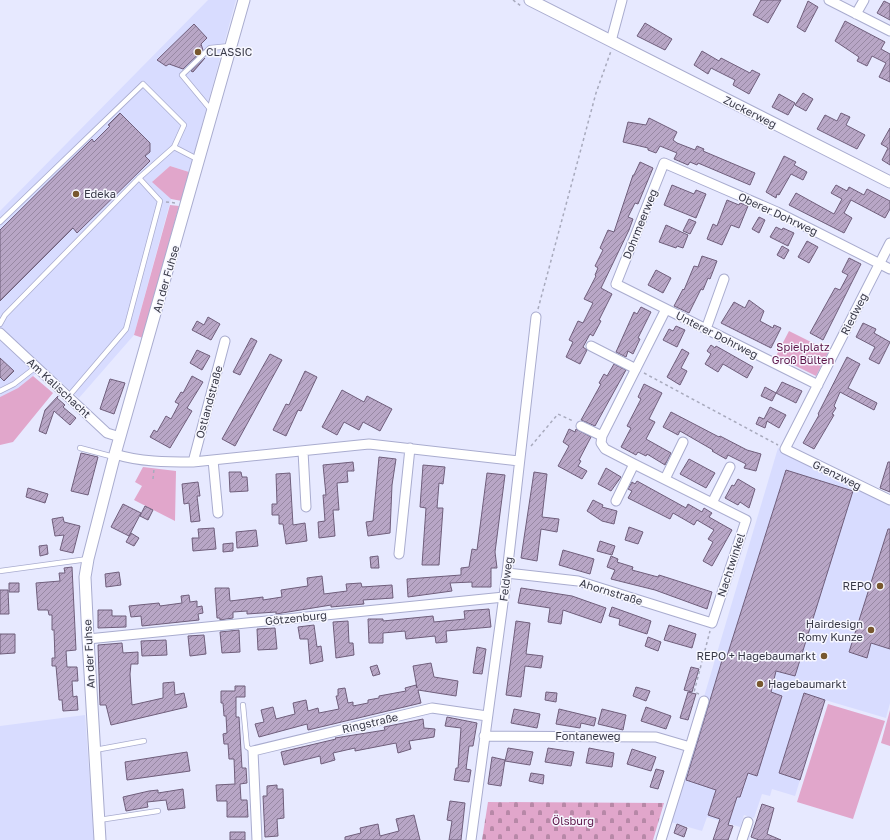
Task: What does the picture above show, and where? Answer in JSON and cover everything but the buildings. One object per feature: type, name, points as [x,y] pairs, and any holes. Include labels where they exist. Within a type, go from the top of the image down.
[{"type":"street","name":"An der Fuhse","points":[[100,840],[85,577],[88,559],[120,437],[244,0]]},
{"type":"street","name":"Zuckerweg","points":[[530,0],[890,182]]},
{"type":"street","points":[[611,41],[622,0]]},
{"type":"street","points":[[829,0],[890,31]]},
{"type":"street","points":[[856,14],[864,0]]},
{"type":"street","name":"Oberer Dohrweg","points":[[664,163],[777,212],[890,269]]},
{"type":"street","name":"Dohrmeerweg","points":[[616,284],[664,163]]},
{"type":"street","name":"Riedweg","points":[[785,449],[890,243]]},
{"type":"street","points":[[706,329],[724,279]]},
{"type":"street","name":"Unterer Dohrweg","points":[[616,284],[818,386]]},
{"type":"street","points":[[581,426],[602,436],[666,309]]},
{"type":"street","name":"Feldweg","points":[[471,840],[507,573],[536,317]]},
{"type":"street","name":"Am Kalischacht","points":[[0,333],[107,433],[120,437]]},
{"type":"street","name":"Ostlandstraße","points":[[193,462],[225,341]]},
{"type":"street","points":[[591,346],[636,369]]},
{"type":"street","name":"Nachtwinkel","points":[[602,436],[601,443],[605,448],[746,520],[712,623]]},
{"type":"street","points":[[665,479],[683,442]]},
{"type":"street","points":[[115,456],[170,462],[193,462],[369,444],[519,461]]},
{"type":"street","points":[[399,554],[410,448]]},
{"type":"street","name":"Grenzweg","points":[[785,449],[890,500]]},
{"type":"street","points":[[303,450],[306,507]]},
{"type":"street","points":[[213,460],[218,513]]},
{"type":"street","points":[[616,501],[634,464]]},
{"type":"street","points":[[712,503],[730,467]]},
{"type":"street","name":"Ahornstraße","points":[[507,573],[578,581],[712,623]]},
{"type":"street","name":"Götzenburg","points":[[88,638],[504,597]]},
{"type":"street","points":[[661,840],[704,701]]},
{"type":"street","name":"Ringstraße","points":[[253,751],[432,708],[487,716]]},
{"type":"street","name":"Fontaneweg","points":[[484,736],[656,737],[690,747]]},
{"type":"street","points":[[253,751],[257,840]]},
{"type":"street","points":[[742,840],[748,822]]},
{"type":"lane","points":[[212,112],[182,75],[210,48],[231,46]]},
{"type":"lane","points":[[0,222],[143,84],[184,125],[174,147],[139,178],[5,315],[0,324]]},
{"type":"lane","points":[[174,147],[199,160]]},
{"type":"lane","points":[[68,397],[126,329],[160,201],[139,178]]},
{"type":"lane","points":[[0,391],[14,384],[36,367]]},
{"type":"lane","points":[[80,448],[115,456]]},
{"type":"lane","points":[[0,571],[88,559]]},
{"type":"lane","points":[[243,705],[247,748],[253,751]]},
{"type":"lane","points":[[95,750],[144,741]]},
{"type":"lane","points":[[99,820],[158,811]]},
{"type":"path","points":[[536,317],[596,93],[611,52],[611,41]]},
{"type":"path","points":[[636,369],[785,449]]},
{"type":"path","points":[[519,461],[558,414],[581,426]]},
{"type":"path","points":[[704,701],[706,696],[694,692],[712,623]]},
{"type":"shaded area","points":[[208,0],[236,0],[189,172],[170,166],[153,181],[171,199],[134,335],[79,398],[44,367],[18,388],[0,397],[0,211]]},
{"type":"shaded area","points":[[778,448],[890,502],[890,703],[886,718],[825,700],[795,796],[772,789],[770,796],[762,794],[754,818],[744,815],[740,827],[707,817],[702,831],[667,821]]},
{"type":"shaded area","points":[[85,715],[94,840],[0,840],[0,726]]},
{"type":"green space","points":[[170,166],[189,172],[182,201],[171,199],[152,182]]},
{"type":"green space","points":[[170,205],[179,206],[143,338],[134,335]]},
{"type":"green space","name":"Spielplatz Groß Bülten","points":[[789,331],[829,351],[816,376],[776,356]]},
{"type":"green space","points":[[33,376],[53,393],[13,442],[0,445],[0,397],[18,388]]},
{"type":"green space","points":[[143,467],[176,471],[175,521],[134,500],[142,486],[135,482]]},
{"type":"green space","points":[[828,704],[885,721],[853,819],[797,802]]},
{"type":"green space","points":[[890,710],[890,746],[881,743]]},
{"type":"green space","name":"Ölsburg","points":[[488,802],[664,803],[653,840],[482,840]]},
{"type":"place","name":"CLASSIC","points":[[198,52]]},
{"type":"place","name":"Edeka","points":[[76,194]]},
{"type":"place","name":"REPO","points":[[880,586]]},
{"type":"place","name":"Hairdesign Romy Kunze","points":[[871,630]]},
{"type":"place","name":"REPO + Hagebaumarkt","points":[[824,656]]},
{"type":"place","name":"Hagebaumarkt","points":[[760,684]]}]
